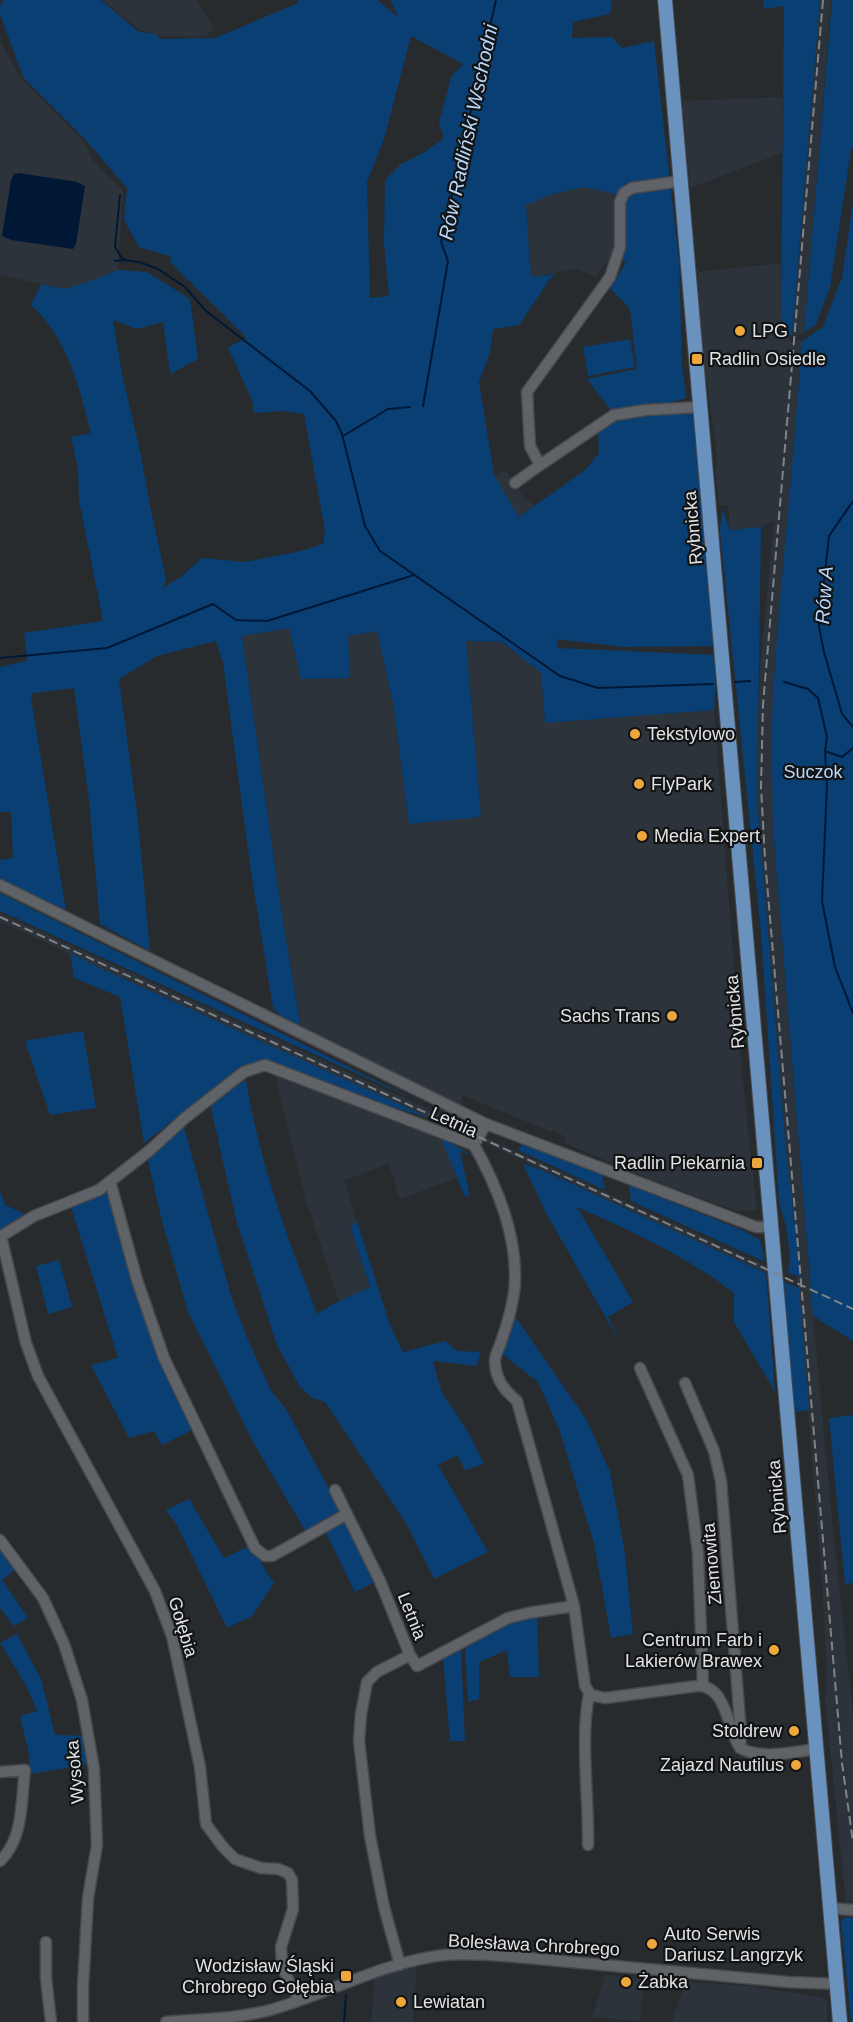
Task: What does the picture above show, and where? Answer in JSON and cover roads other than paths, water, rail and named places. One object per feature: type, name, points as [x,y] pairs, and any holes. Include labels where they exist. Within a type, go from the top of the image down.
[{"type":"main road","name":"Rybnicka","points":[[665,0],[840,2022]]},
{"type":"street","points":[[540,465],[531,449],[527,392],[609,277],[620,247],[620,202],[624,193],[632,188],[681,181]]},
{"type":"street","points":[[515,483],[614,415],[646,410],[701,407]]},
{"type":"street","name":"Letnia","points":[[0,885],[486,1124],[756,1227],[772,1227]]},
{"type":"street","name":"Letnia","points":[[0,1237],[34,1216],[99,1190],[244,1072],[265,1065],[474,1144],[483,1160],[511,1233],[514,1257],[515,1280],[512,1303],[494,1361],[499,1381],[517,1401],[574,1606],[585,1686],[589,1694],[585,1776],[588,1845]]},
{"type":"street","points":[[474,1144],[486,1124]]},
{"type":"street","points":[[110,1181],[137,1280],[164,1358],[255,1548],[265,1556],[272,1556],[347,1514]]},
{"type":"street","name":"Gołębia","points":[[0,1237],[26,1343],[38,1376],[154,1591],[172,1636],[194,1735],[206,1824],[235,1859],[261,1868],[278,1869],[288,1873],[292,1880],[293,1909],[281,1947],[282,1966],[300,2000]]},
{"type":"street","points":[[640,1368],[687,1475],[698,1552],[703,1686]]},
{"type":"street","name":"Ziemowita","points":[[685,1383],[714,1450],[721,1481],[735,1643],[740,1748]]},
{"type":"street","name":"Letnia","points":[[335,1490],[380,1581],[410,1655],[417,1666],[508,1618],[574,1606]]},
{"type":"street","name":"Wysoka","points":[[0,1540],[43,1598],[64,1644],[82,1700],[94,1769],[97,1845],[88,1898],[82,1986],[83,2022]]},
{"type":"street","points":[[400,1965],[384,1907],[370,1836],[359,1741],[367,1682],[378,1672],[410,1655]]},
{"type":"street","points":[[589,1694],[605,1698],[703,1686],[711,1688],[719,1696],[740,1748],[758,1754],[817,1749]]},
{"type":"street","points":[[0,1772],[25,1770],[19,1827],[9,1853],[0,1861]]},
{"type":"street","points":[[830,1908],[853,1910]]},
{"type":"street","points":[[46,1942],[46,1978],[51,2022]]},
{"type":"street","name":"Bolesława Chrobrego","points":[[166,2022],[257,2013],[400,1965],[443,1955],[474,1954],[788,1982],[838,1984]]},
{"type":"waterway","name":"Rów Radliński Wschodni","points":[[423,406],[448,261],[441,242],[496,0]]},
{"type":"waterway","name":"Rów Radliński Wschodni","points":[[120,195],[115,247],[121,257],[124,260],[139,262],[158,269],[185,287],[206,311],[310,391],[336,421],[342,434],[365,526],[380,551],[560,676],[598,688],[713,684]]},
{"type":"waterway","points":[[115,261],[124,260]]},
{"type":"waterway","name":"Rów Radliński Wschodni","points":[[343,436],[388,409],[410,407]]},
{"type":"waterway","name":"Rów A","points":[[853,501],[829,536],[819,627],[842,714],[853,727]]},
{"type":"waterway","points":[[0,658],[107,648],[213,604],[236,620],[267,621],[414,575]]},
{"type":"waterway","name":"Rów Radliński Wschodni","points":[[735,682],[750,681]]},
{"type":"waterway","points":[[784,682],[808,689],[818,698],[827,737],[822,901],[835,967],[853,1013]]},
{"type":"waterway","name":"Rów A","points":[[825,751],[842,757],[853,748]]},
{"type":"waterway","points":[[344,2022],[346,1995]]},
{"type":"railway","points":[[823,0],[763,705],[761,787],[765,859],[842,1763],[853,1842]]},
{"type":"railway","points":[[0,917],[853,1309]]},
{"type":"place","name":"LPG","points":[[740,331]]},
{"type":"place","name":"Radlin Osiedle","points":[[697,359]]},
{"type":"place","name":"Tekstylowo","points":[[635,734]]},
{"type":"place","name":"FlyPark","points":[[639,784]]},
{"type":"place","name":"Media Expert","points":[[642,836]]},
{"type":"place","name":"Sachs Trans","points":[[672,1016]]},
{"type":"place","name":"Radlin Piekarnia","points":[[757,1163]]},
{"type":"place","name":"Centrum Farb i Lakierów Brawex","points":[[774,1650]]},
{"type":"place","name":"Stoldrew","points":[[794,1731]]},
{"type":"place","name":"Zajazd Nautilus","points":[[796,1765]]},
{"type":"place","name":"Auto Serwis Dariusz Langrzyk","points":[[652,1944]]},
{"type":"place","name":"Wodzisław Śląski Chrobrego Gołębia","points":[[346,1976]]},
{"type":"place","name":"Żabka","points":[[626,1982]]},
{"type":"place","name":"Lewiatan","points":[[401,2002]]},
{"type":"park label","name":"Suczok","points":[[813,772]]}]
